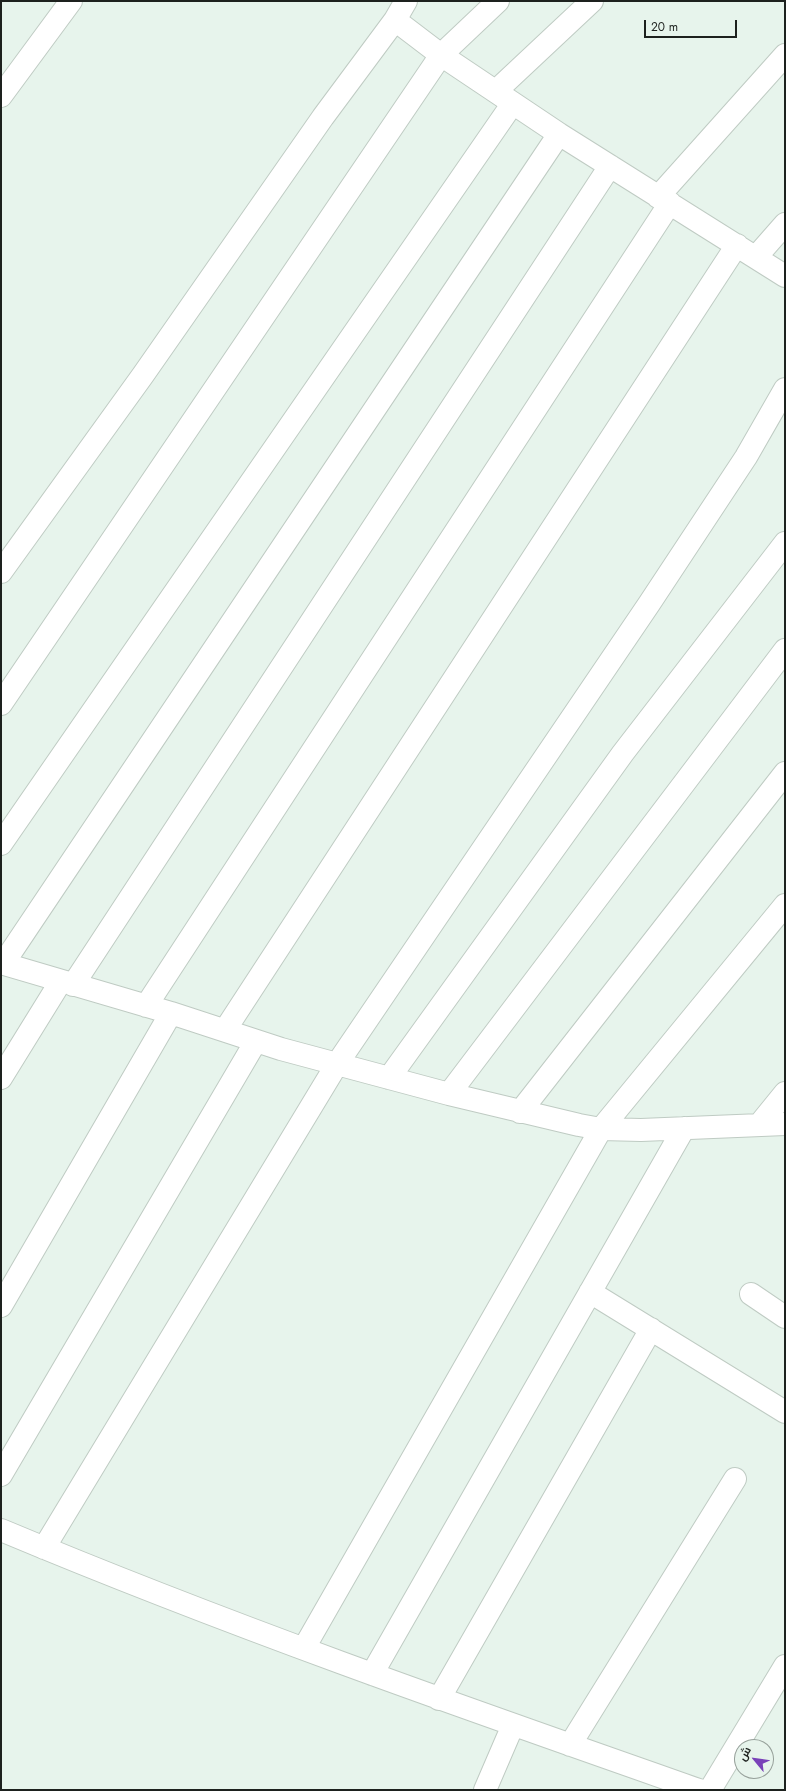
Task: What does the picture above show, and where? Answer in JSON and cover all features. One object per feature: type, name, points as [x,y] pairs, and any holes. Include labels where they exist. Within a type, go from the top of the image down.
[{"type":"street","points":[[1,96],[71,1]]},
{"type":"street","points":[[1,572],[143,375],[323,117],[395,20],[406,1]]},
{"type":"street","points":[[1,704],[441,55],[498,1]]},
{"type":"street","points":[[1,844],[504,97],[592,1]]},
{"type":"street","points":[[395,20],[441,55],[559,134],[785,276]]},
{"type":"street","points":[[146,1006],[664,200],[785,55]]},
{"type":"street","points":[[559,134],[2,964],[337,1064],[520,1112],[601,1129],[784,1125]]},
{"type":"street","points":[[1,1078],[67,983],[610,166]]},
{"type":"street","points":[[756,257],[785,224]]},
{"type":"street","points":[[225,1030],[737,245]]},
{"type":"street","points":[[44,1548],[337,1064],[654,598],[746,457],[785,389]]},
{"type":"street","points":[[389,1078],[623,753],[785,543]]},
{"type":"street","points":[[449,1094],[785,650]]},
{"type":"street","points":[[520,1112],[785,773]]},
{"type":"street","points":[[304,1648],[601,1129],[785,905]]},
{"type":"street","points":[[1,1306],[170,1013]]},
{"type":"street","points":[[1,1475],[256,1041]]},
{"type":"street","points":[[759,1125],[785,1093]]},
{"type":"street","points":[[372,1674],[684,1128]]},
{"type":"street","points":[[590,1292],[785,1412]]},
{"type":"street","points":[[751,1294],[785,1317]]},
{"type":"street","points":[[439,1698],[651,1329]]},
{"type":"street","points":[[570,1745],[735,1479]]},
{"type":"street","points":[[1,1530],[44,1548],[372,1674],[699,1790]]},
{"type":"street","points":[[710,1790],[785,1666]]},
{"type":"street","points":[[485,1790],[513,1724]]}]
